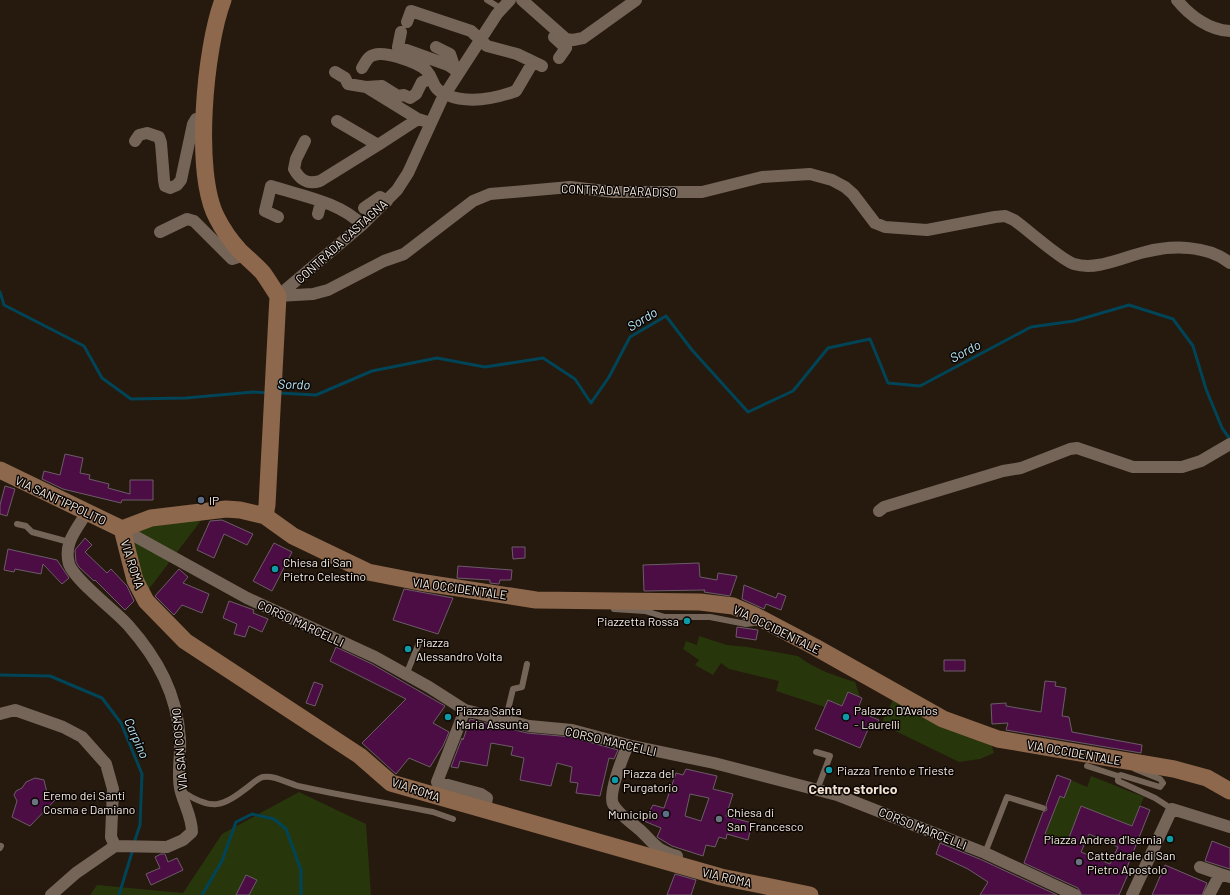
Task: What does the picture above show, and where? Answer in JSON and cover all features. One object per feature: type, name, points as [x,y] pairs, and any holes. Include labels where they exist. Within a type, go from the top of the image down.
[{"type":"main road","points":[[122,529],[151,518],[226,509],[266,511],[278,296],[262,273],[245,255],[216,217],[206,186],[204,136],[211,46],[223,0]]},
{"type":"main road","name":"VIA SANT'IPPOLITO","points":[[0,470],[122,529]]},
{"type":"main road","name":"VIA OCCIDENTALE","points":[[266,511],[293,536],[368,572],[419,582],[536,600],[700,602],[733,606],[765,621],[898,692],[943,719],[998,739],[1174,769],[1201,776],[1229,790]]},
{"type":"main road","name":"VIA ROMA","points":[[122,529],[135,580],[146,601],[185,641],[360,756],[391,783],[721,877],[810,895]]},
{"type":"street","points":[[511,3],[566,39],[573,40],[583,38],[636,0]]},
{"type":"street","points":[[1177,0],[1191,14],[1207,25],[1220,31],[1230,31]]},
{"type":"street","points":[[511,3],[566,48],[559,58]]},
{"type":"street","name":"CONTRADA CASTAGNA","points":[[278,296],[362,225],[383,199],[397,190],[408,173],[456,72],[511,3]]},
{"type":"street","points":[[362,68],[366,60],[373,55],[385,54],[417,65],[426,70],[434,87],[445,94],[454,97],[478,100],[516,92],[537,64],[517,54],[487,46],[471,31],[411,11],[404,27],[398,48],[448,65],[456,72]]},
{"type":"street","points":[[436,47],[450,54],[453,58],[456,72]]},
{"type":"street","points":[[335,72],[345,78],[348,84],[366,87],[382,86],[398,96],[404,95],[410,98],[416,94],[422,82],[431,79]]},
{"type":"street","points":[[366,87],[418,119],[431,123]]},
{"type":"street","points":[[135,141],[139,135],[147,133],[159,137],[166,186],[170,188],[177,186],[181,180],[193,124],[196,118],[205,119]]},
{"type":"street","points":[[304,141],[296,159],[294,169],[303,181],[312,183],[320,181],[418,119]]},
{"type":"street","points":[[337,121],[378,145]]},
{"type":"street","name":"CONTRADA PARADISO","points":[[278,296],[313,294],[328,290],[384,261],[404,254],[473,201],[490,194],[570,187],[614,192],[702,192],[762,177],[798,174],[822,176],[844,187],[853,194],[875,223],[885,227],[926,230],[975,220],[1005,216],[1014,220],[1073,264],[1107,263],[1160,249],[1186,249],[1207,251],[1218,255],[1230,264]]},
{"type":"street","points":[[364,208],[383,199],[394,182]]},
{"type":"street","points":[[278,217],[265,211],[271,186],[350,213],[362,225]]},
{"type":"street","points":[[318,214],[321,202]]},
{"type":"street","points":[[160,232],[187,219],[194,221],[232,259],[245,255]]},
{"type":"street","points":[[878,511],[884,507],[1003,471],[1021,468],[1070,449],[1085,450],[1133,467],[1172,468],[1193,465],[1227,446]]},
{"type":"street","points":[[69,542],[87,512]]},
{"type":"street","name":"CORSO MARCELLI","points":[[122,529],[246,598],[375,656],[406,675],[429,686],[465,710],[505,722],[552,730],[572,730],[628,745],[714,763],[817,790],[863,804],[985,853],[1076,895]]},
{"type":"street","name":"VIA SAN COSMO","points":[[69,542],[67,545],[70,565],[85,585],[128,625],[146,648],[165,677],[176,709],[180,739],[180,788],[192,822],[192,832],[183,840],[167,847],[118,846]]},
{"type":"street","points":[[0,714],[15,710],[63,727],[82,737],[106,764],[113,789],[111,837],[118,846],[76,873],[51,895]]},
{"type":"street","points":[[465,710],[437,782],[481,794],[487,798],[485,809]]},
{"type":"street","points":[[628,745],[612,792],[612,802],[617,810],[642,831],[649,841],[662,852],[735,873],[738,880]]},
{"type":"street","points":[[1132,895],[1172,809],[1225,826],[1230,836]]},
{"type":"street","points":[[1200,867],[1225,875],[1209,895]]},
{"type":"lane","points":[[487,0],[511,3]]},
{"type":"lane","points":[[17,524],[26,526],[32,532],[69,542]]},
{"type":"lane","points":[[645,611],[646,608],[661,607],[666,602]]},
{"type":"lane","points":[[614,609],[645,611],[665,617],[710,617],[746,624],[765,621]]},
{"type":"lane","points":[[406,675],[418,642]]},
{"type":"lane","points":[[505,722],[513,689],[522,687],[527,664]]},
{"type":"lane","points":[[816,752],[830,756],[817,790]]},
{"type":"lane","points":[[1087,766],[1160,787],[1163,783],[1160,779],[1145,774],[1118,759]]},
{"type":"lane","points":[[1118,776],[1118,781],[1155,798],[1172,809]]},
{"type":"lane","points":[[182,792],[190,797],[211,805],[218,805],[234,797],[262,777],[273,777],[296,786],[433,812],[453,819]]},
{"type":"lane","points":[[985,853],[1007,797],[1043,808]]},
{"type":"green space","points":[[206,514],[146,593],[131,534],[137,527]]},
{"type":"green space","points":[[699,636],[727,645],[748,647],[798,656],[804,661],[833,675],[855,682],[860,697],[848,692],[842,706],[828,700],[825,707],[776,691],[779,681],[729,669],[721,663],[713,675],[695,665],[699,660],[683,649],[686,641],[697,645]]},
{"type":"green space","points":[[894,698],[992,746],[994,753],[980,759],[959,762],[881,724]]},
{"type":"green space","points":[[1091,776],[1144,797],[1132,826],[1081,806],[1067,843],[1045,834],[1060,796],[1064,798],[1071,780],[1087,787]]},
{"type":"green space","points":[[299,792],[366,824],[371,895],[90,895],[97,885],[183,893],[222,834]]},
{"type":"building","points":[[65,454],[83,458],[80,473],[90,475],[89,479],[109,484],[108,488],[130,494],[130,480],[153,480],[153,500],[122,500],[121,503],[63,489],[42,479],[44,471],[60,475]]},
{"type":"building","points":[[5,486],[15,489],[7,516],[0,514],[0,505]]},
{"type":"building","points":[[222,520],[253,534],[247,545],[224,534],[214,558],[197,550],[210,521]]},
{"type":"building","points":[[85,538],[92,545],[85,552],[107,573],[111,569],[127,586],[134,601],[125,610],[95,580],[94,581],[79,567],[76,562],[75,550]]},
{"type":"building","name":"Chiesa di San Pietro Celestino","points":[[274,543],[292,552],[272,591],[253,581]]},
{"type":"building","points":[[512,547],[525,547],[525,558],[513,559]]},
{"type":"building","points":[[8,549],[57,560],[69,578],[62,584],[43,564],[41,574],[15,569],[14,572],[4,570]]},
{"type":"building","points":[[699,563],[700,577],[717,580],[718,573],[737,576],[730,596],[704,592],[705,590],[644,591],[643,565]]},
{"type":"building","points":[[458,566],[512,570],[511,580],[500,580],[499,584],[490,583],[490,580],[457,578]]},
{"type":"building","points":[[179,569],[188,577],[183,583],[209,594],[202,613],[182,605],[174,615],[155,596]]},
{"type":"building","points":[[744,585],[776,598],[778,593],[786,596],[781,610],[766,604],[764,609],[742,599]]},
{"type":"building","points":[[404,589],[453,598],[438,634],[393,620]]},
{"type":"building","points":[[229,601],[254,610],[253,613],[268,619],[262,632],[249,626],[245,637],[234,634],[237,624],[223,618]]},
{"type":"building","points":[[737,627],[758,630],[756,640],[736,637]]},
{"type":"building","points":[[336,647],[372,664],[445,706],[433,723],[449,732],[443,746],[430,767],[409,758],[396,774],[362,743],[406,699],[330,661]]},
{"type":"building","points":[[944,660],[965,660],[965,671],[944,671]]},
{"type":"building","points":[[1045,681],[1056,682],[1055,686],[1066,688],[1062,716],[1069,717],[1072,732],[1142,745],[1141,753],[1006,730],[1008,723],[992,724],[991,704],[1006,703],[1006,706],[1041,712]]},
{"type":"building","points":[[314,682],[323,685],[315,706],[306,703]]},
{"type":"building","name":"Palazzo D'Avalos - Laurelli","points":[[848,692],[862,698],[857,711],[879,720],[875,729],[869,727],[860,748],[815,729],[828,700],[842,706]]},
{"type":"building","points":[[470,719],[527,733],[571,737],[618,750],[614,759],[609,758],[600,796],[576,793],[578,783],[570,782],[572,767],[557,763],[551,786],[520,780],[524,758],[511,755],[513,747],[491,743],[487,766],[460,761],[458,768],[451,767],[462,738],[463,740]]},
{"type":"building","name":"Municipio","points":[[686,769],[717,776],[713,789],[733,794],[726,816],[752,823],[748,840],[727,834],[726,839],[719,837],[715,847],[706,845],[703,856],[672,846],[657,837],[661,828],[644,821],[653,805],[664,808],[676,773],[683,775]],"holes":[[[690,794],[709,798],[701,821],[685,816]]]},
{"type":"building","points":[[1057,775],[1071,780],[1064,798],[1060,796],[1045,834],[1067,843],[1081,806],[1132,826],[1140,806],[1150,810],[1126,870],[1129,872],[1119,895],[1082,895],[1078,888],[1024,863],[1043,812],[1047,810],[1046,805]],"holes":[[[1089,834],[1118,847],[1110,864],[1081,852]]]},
{"type":"building","name":"Eremo dei Santi Cosma e Damiano","points":[[35,778],[44,780],[47,793],[57,798],[30,826],[12,817],[17,801],[14,795],[16,791],[22,788],[26,782]]},
{"type":"building","points":[[1212,841],[1230,848],[1230,869],[1205,861]]},
{"type":"building","points":[[940,843],[982,860],[1057,895],[980,895],[988,882],[968,869],[936,854]]},
{"type":"building","points":[[165,854],[168,862],[177,858],[183,870],[151,885],[146,874],[160,868],[155,857]]},
{"type":"building","points":[[1165,865],[1207,883],[1202,895],[1152,895]]},
{"type":"building","points":[[675,874],[696,880],[691,895],[667,895]]},
{"type":"building","points":[[246,875],[257,880],[249,895],[236,895]]},
{"type":"waterway","name":"Sordo","points":[[0,292],[4,305],[84,346],[102,378],[131,399],[186,398],[253,392],[269,393]]},
{"type":"waterway","name":"Sordo","points":[[278,393],[316,395],[372,371],[437,358],[485,367],[543,358],[575,379],[591,403],[609,377],[630,337],[666,316],[692,350],[748,412],[793,391],[828,348],[870,339],[888,383],[920,386],[1031,327],[1074,321],[1129,305],[1173,319],[1193,346],[1206,389],[1222,428],[1230,439]]},
{"type":"waterway","name":"Carpino","points":[[0,675],[50,676],[102,698],[121,723],[142,774],[140,825],[134,843]]},
{"type":"waterway","name":"Carpino","points":[[202,895],[222,861],[236,822],[252,814],[274,819],[286,829],[301,870],[301,895]]},
{"type":"waterway","name":"Carpino","points":[[119,895],[133,849]]},
{"type":"place","name":"IP","points":[[201,500]]},
{"type":"place","name":"Chiesa di San Pietro Celestino","points":[[275,569]]},
{"type":"place","name":"Piazzetta Rossa","points":[[687,621]]},
{"type":"place","name":"Piazza Alessandro Volta","points":[[408,649]]},
{"type":"place","name":"Piazza Santa Maria Assunta","points":[[448,717]]},
{"type":"place","name":"Palazzo D'Avalos - Laurelli","points":[[846,717]]},
{"type":"place","name":"Piazza Trento e Trieste","points":[[829,770]]},
{"type":"place","name":"Piazza del Purgatorio","points":[[615,780]]},
{"type":"place","name":"Eremo dei Santi Cosma e Damiano","points":[[35,802]]},
{"type":"place","name":"Municipio","points":[[666,814]]},
{"type":"place","name":"Chiesa di San Francesco","points":[[719,819]]},
{"type":"place","name":"Piazza Andrea d'Isernia","points":[[1170,839]]},
{"type":"place","name":"Cattedrale di San Pietro Apostolo","points":[[1079,862]]},
{"type":"district","name":"Centro storico","points":[[853,788]]}]
